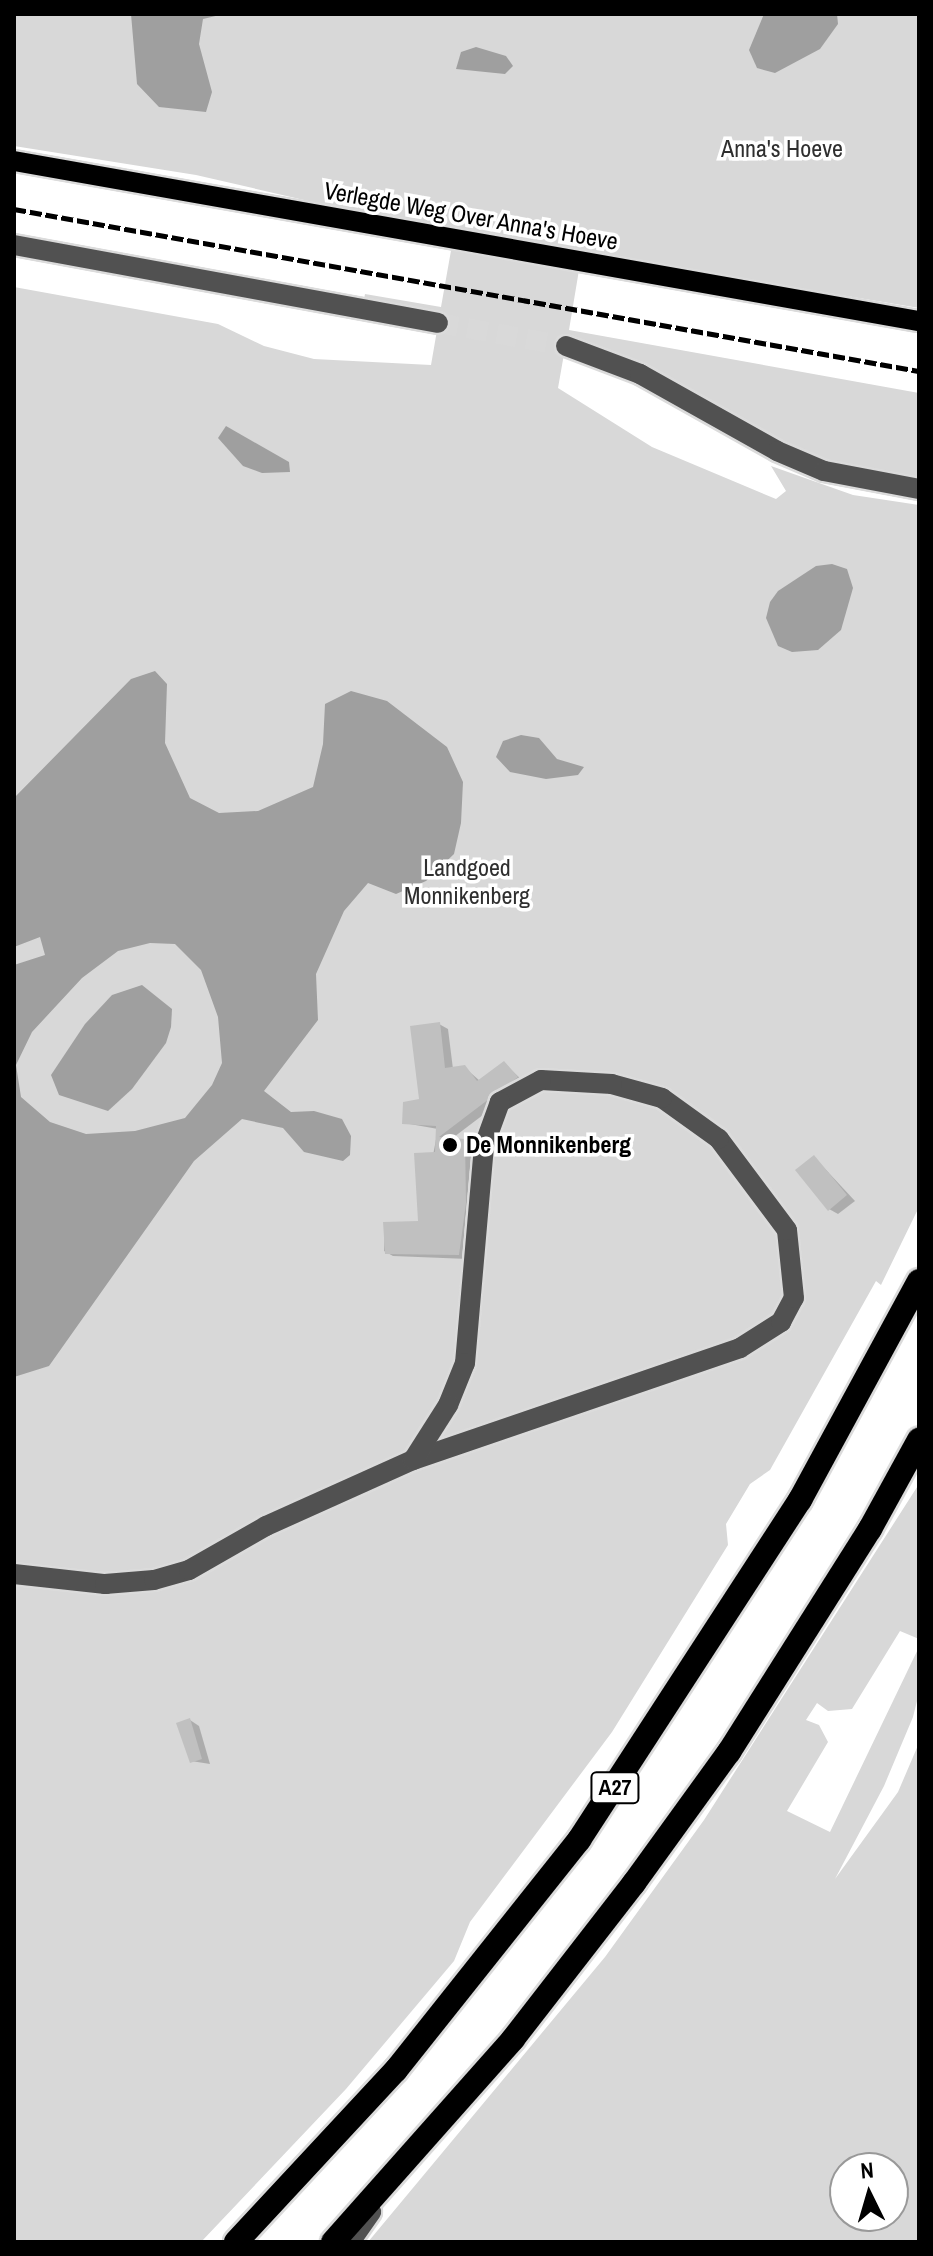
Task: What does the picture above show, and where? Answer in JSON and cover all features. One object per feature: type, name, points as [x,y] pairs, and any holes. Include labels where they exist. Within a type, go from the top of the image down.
[{"type":"highway","name":"A27","points":[[236,2242],[396,2070],[579,1840],[800,1500],[919,1281]]},
{"type":"highway","points":[[333,2242],[401,2169],[557,1985],[721,1763],[870,1529],[919,1440]]},
{"type":"main road","name":"Verlegde Weg Over Anna's Hoeve","points":[[14,161],[919,321]]},
{"type":"lane","points":[[14,245],[438,323]]},
{"type":"lane","points":[[566,346],[640,374],[777,451],[824,471],[919,489]]},
{"type":"lane","points":[[14,1574],[105,1584],[154,1580],[189,1570],[266,1526],[413,1460],[740,1348],[781,1322],[794,1298],[787,1230],[719,1139],[662,1098],[612,1084],[541,1080],[500,1102],[484,1146],[465,1363],[448,1405],[413,1460]]},
{"type":"lane","points":[[350,2242],[401,2169]]},
{"type":"green space","name":"Landgoed Monnikenberg","points":[[14,14],[919,14],[919,308],[582,252],[569,330],[919,393],[919,479],[857,471],[805,453],[638,361],[575,338],[567,337],[558,388],[652,447],[776,499],[786,491],[771,466],[853,495],[919,505],[919,1207],[881,1285],[876,1281],[770,1470],[750,1484],[726,1524],[728,1545],[612,1732],[470,1922],[454,1961],[346,2089],[201,2242],[14,2242],[14,287],[218,324],[264,346],[314,359],[431,365],[440,313],[364,299],[365,294],[441,307],[455,228],[382,218],[196,175],[14,146]]},
{"type":"green space","points":[[919,1484],[919,1639],[900,1631],[852,1709],[828,1711],[817,1703],[806,1720],[819,1725],[828,1742],[787,1811],[830,1832],[919,1647],[919,1693],[913,1717],[884,1786],[835,1879],[898,1792],[919,1743],[919,2242],[368,2242],[605,1957],[704,1820]]},
{"type":"shaded area","points":[[131,14],[224,14],[203,19],[199,44],[212,92],[206,112],[159,107],[137,84]]},
{"type":"shaded area","points":[[764,14],[837,14],[838,24],[820,49],[775,73],[757,68],[749,50]]},
{"type":"shaded area","points":[[476,47],[506,56],[513,66],[505,74],[456,69],[461,52]]},
{"type":"shaded area","points":[[226,426],[289,462],[290,472],[262,473],[243,466],[218,438]]},
{"type":"shaded area","points":[[832,564],[847,569],[853,588],[841,630],[818,650],[792,652],[778,646],[766,618],[770,602],[778,591],[816,566]]},
{"type":"shaded area","points":[[155,671],[167,684],[165,743],[190,798],[219,813],[258,811],[313,787],[323,744],[325,704],[351,691],[387,701],[447,747],[463,782],[461,823],[454,854],[426,881],[396,894],[368,883],[344,911],[316,974],[318,1020],[264,1091],[291,1112],[314,1111],[342,1119],[351,1136],[350,1155],[343,1161],[304,1152],[283,1128],[242,1119],[194,1161],[49,1366],[14,1377],[14,965],[45,955],[40,937],[14,947],[14,798],[131,679]],"holes":[[[150,943],[175,944],[201,970],[218,1017],[222,1063],[212,1085],[185,1118],[135,1131],[86,1134],[50,1122],[21,1097],[16,1065],[32,1032],[82,978],[118,951]]]},
{"type":"shaded area","points":[[521,735],[539,738],[557,759],[584,767],[578,775],[546,779],[510,772],[496,757],[503,741]]},
{"type":"shaded area","points":[[142,985],[172,1009],[171,1027],[166,1043],[132,1089],[108,1111],[59,1095],[51,1075],[85,1024],[112,995]]},
{"type":"building","name":"De Monnikenberg","points":[[440,1022],[445,1068],[465,1065],[477,1081],[504,1061],[518,1077],[439,1137],[465,1139],[466,1203],[459,1255],[385,1254],[383,1222],[418,1221],[414,1153],[435,1152],[436,1126],[402,1124],[403,1102],[419,1099],[410,1026]]},
{"type":"building","points":[[814,1155],[847,1195],[828,1211],[795,1170]]},
{"type":"building","points":[[190,1718],[202,1759],[190,1763],[176,1723]]},
{"type":"tunnel","points":[[438,323],[566,346]]},
{"type":"railway","points":[[14,209],[919,371]]},
{"type":"place","name":"De Monnikenberg","points":[[450,1145]]},
{"type":"park label","name":"Anna's Hoeve","points":[[782,149]]}]
